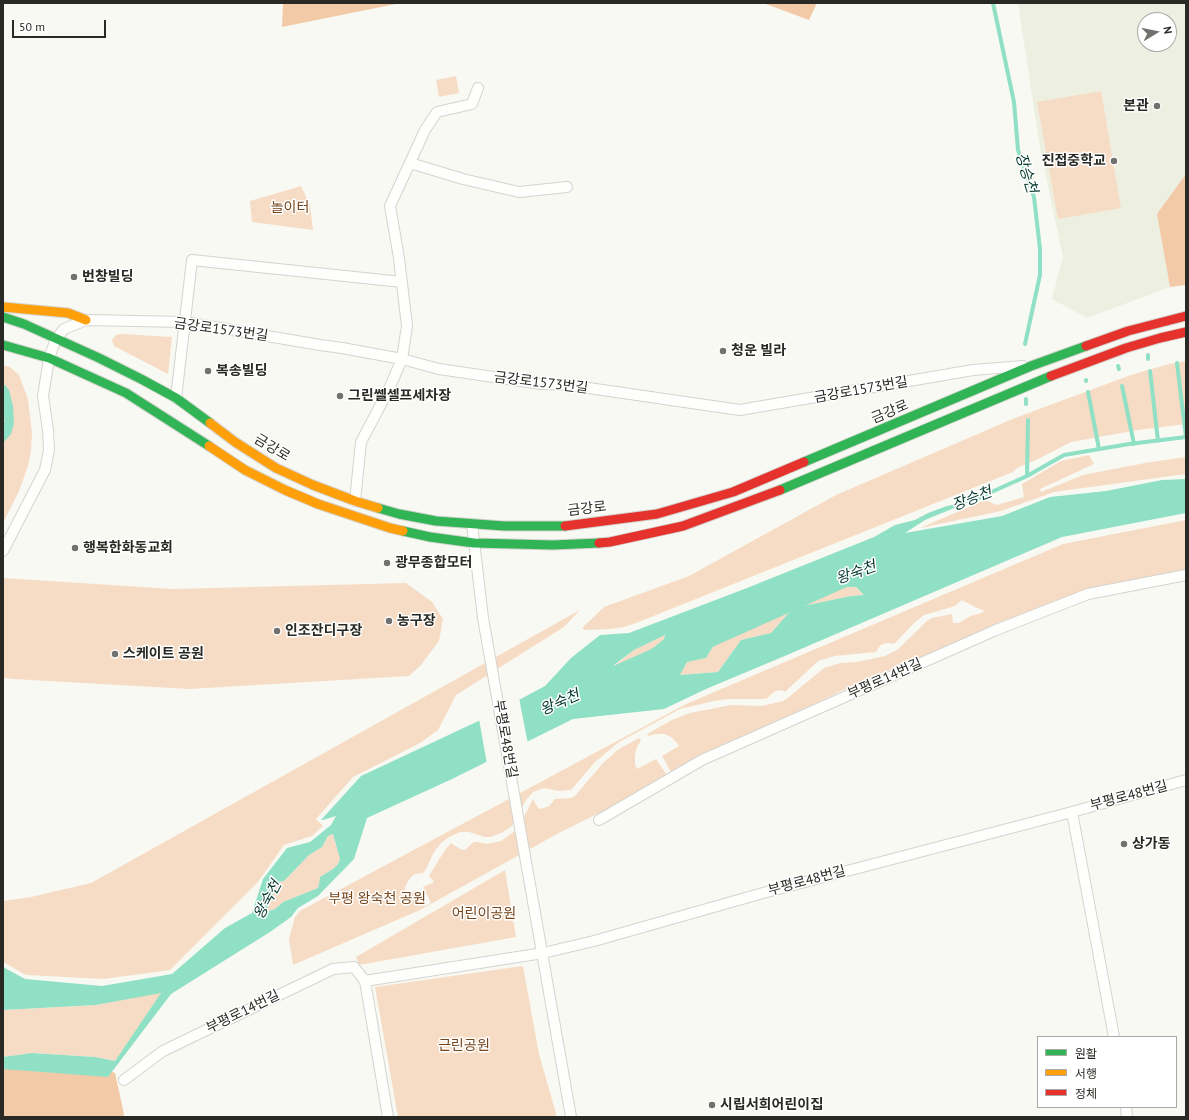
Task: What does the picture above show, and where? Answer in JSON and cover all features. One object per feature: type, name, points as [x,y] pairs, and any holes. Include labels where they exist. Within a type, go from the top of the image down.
[{"type":"main road","points":[[3,307],[68,312],[86,320]]},
{"type":"main road","name":"금강로","points":[[3,317],[24,324],[141,379],[176,398],[235,442],[276,468],[313,485],[355,501],[399,514],[436,521],[504,526],[567,526],[657,514],[733,492],[1031,366],[1128,331],[1186,316]]},
{"type":"main road","name":"금강로","points":[[3,345],[49,358],[126,393],[245,470],[285,490],[318,504],[390,528],[430,537],[474,543],[553,545],[610,542],[683,526],[764,497],[1038,381],[1126,348],[1186,332]]},
{"type":"street","points":[[355,501],[361,442],[389,389],[402,359],[407,326],[399,258],[390,206],[425,130],[437,112],[472,104],[478,88]]},
{"type":"street","points":[[410,163],[463,179],[519,192],[567,187]]},
{"type":"street","points":[[176,398],[192,260],[402,282]]},
{"type":"street","name":"금강로1573번길","points":[[56,339],[64,329],[86,320],[185,322],[402,359],[439,369],[541,384],[568,385],[740,410],[973,370],[1031,366]]},
{"type":"street","points":[[3,551],[45,470],[49,450],[48,430],[43,396],[49,358],[56,339]]},
{"type":"street","name":"부평로48번길","points":[[472,524],[483,618],[571,1117]]},
{"type":"street","name":"부평로14번길","points":[[599,820],[702,760],[996,630],[1088,594],[1186,575]]},
{"type":"street","name":"부평로48번길","points":[[543,953],[594,941],[850,870],[1072,812],[1186,780]]},
{"type":"street","name":"부평로48번길","points":[[1072,812],[1114,1036]]},
{"type":"street","points":[[388,1117],[365,981],[543,953]]},
{"type":"street","name":"부평로14번길","points":[[124,1080],[163,1051],[333,969],[354,967],[365,981]]},
{"type":"shaded area","points":[[283,3],[401,3],[282,27]]},
{"type":"shaded area","points":[[763,3],[817,3],[809,20]]},
{"type":"shaded area","name":"진접중학교","points":[[1018,3],[1183,3],[1186,14],[1186,174],[1158,214],[1170,287],[1087,318],[1052,299],[1063,257],[1040,148]]},
{"type":"shaded area","points":[[1186,174],[1186,285],[1170,287],[1157,214]]},
{"type":"shaded area","points":[[91,1062],[115,1073],[124,1114],[123,1117],[3,1117],[3,1066]]},
{"type":"green space","points":[[456,76],[459,93],[439,97],[436,80]]},
{"type":"green space","points":[[1101,91],[1121,208],[1058,219],[1037,102]]},
{"type":"green space","name":"놀이터","points":[[301,186],[310,205],[313,230],[252,222],[250,201]]},
{"type":"green space","points":[[116,335],[172,337],[168,374],[114,346],[112,340]]},
{"type":"green space","points":[[1186,361],[1186,424],[1138,430],[1071,442],[1017,468],[1013,472],[636,623],[610,629],[585,630],[582,628],[604,607],[689,576],[836,495],[1015,418],[1131,375],[1169,364]]},
{"type":"green space","points":[[3,365],[10,367],[19,375],[28,399],[32,433],[28,466],[19,491],[3,523]]},
{"type":"green space","points":[[1089,455],[1094,464],[1040,489],[1041,492],[1083,475],[1186,457],[1186,474],[1054,492],[1001,511],[920,528],[985,500],[997,505],[1024,497],[1022,484],[1061,461]]},
{"type":"green space","name":"부평 왕숙천 공원","points":[[1186,520],[1186,570],[1091,588],[862,681],[747,736],[557,834],[420,910],[293,965],[289,939],[295,917],[300,911],[686,704],[1063,544]],"holes":[[[962,600],[983,610],[984,612],[971,616],[959,623],[953,623],[952,614],[932,618],[897,650],[885,656],[857,662],[840,663],[824,668],[783,701],[762,706],[731,705],[690,713],[672,720],[647,734],[648,736],[664,734],[671,737],[679,746],[662,756],[671,772],[666,774],[656,759],[637,769],[635,764],[635,755],[641,740],[639,738],[619,749],[603,763],[575,796],[571,798],[555,799],[549,806],[541,809],[538,808],[533,799],[520,825],[515,831],[501,841],[487,844],[474,842],[464,850],[451,843],[429,876],[434,882],[423,887],[431,903],[425,906],[416,890],[407,895],[405,887],[410,878],[415,874],[423,873],[434,852],[442,842],[449,837],[460,832],[469,832],[485,837],[491,837],[503,832],[512,826],[526,800],[533,792],[544,788],[559,791],[571,790],[595,762],[619,742],[680,709],[728,699],[768,698],[776,691],[782,690],[785,692],[818,661],[834,656],[876,652],[882,644],[894,644],[924,615],[955,606]]]},
{"type":"green space","points":[[3,578],[173,589],[406,583],[432,602],[443,619],[439,641],[421,665],[409,676],[189,689],[13,679],[3,678]]},
{"type":"green space","points":[[812,586],[856,587],[864,595],[851,596],[793,608],[771,633],[741,640],[718,672],[680,675],[687,662],[706,658],[717,640],[751,621],[781,597]]},
{"type":"green space","points":[[580,610],[564,627],[456,695],[438,730],[420,743],[353,777],[316,819],[323,826],[312,836],[284,845],[258,882],[170,970],[104,979],[26,975],[3,962],[3,901],[31,897],[91,883]]},
{"type":"green space","points":[[665,635],[664,639],[650,651],[690,637],[687,642],[663,661],[652,673],[634,677],[622,682],[614,666],[634,650]]},
{"type":"green space","points":[[333,834],[340,859],[338,864],[333,869],[320,877],[318,888],[283,902],[275,909],[266,912],[278,882],[284,881],[309,855],[322,847],[328,836]]},
{"type":"green space","name":"어린이공원","points":[[505,870],[516,937],[359,965],[356,957]]},
{"type":"green space","name":"근린공원","points":[[523,966],[539,1054],[557,1117],[398,1117],[375,987]]},
{"type":"green space","points":[[162,992],[115,1061],[95,1057],[32,1053],[3,1057],[3,1010],[96,1005]]},
{"type":"water","points":[[5,385],[9,390],[13,406],[14,423],[11,434],[3,443],[3,424],[5,421],[3,418],[3,386]]},
{"type":"water","points":[[1186,479],[1186,513],[1062,537],[706,689],[664,709],[573,719],[452,779],[367,818],[354,859],[318,896],[298,908],[291,917],[270,932],[171,994],[108,1077],[3,1069],[3,1057],[32,1053],[95,1057],[115,1061],[161,993],[96,1005],[3,1010],[3,967],[25,979],[102,986],[172,974],[225,928],[252,913],[263,879],[287,848],[310,842],[331,825],[336,816],[321,820],[361,776],[487,717],[545,686],[571,658],[600,635],[629,633],[747,588],[874,537],[895,525],[915,520],[944,507],[981,497],[925,520],[905,533],[1002,516],[1050,497],[1106,491],[1162,480]],"holes":[[[812,586],[856,587],[864,595],[851,596],[793,608],[771,633],[741,640],[718,672],[680,675],[687,662],[706,658],[717,640],[751,621],[781,597]],[[665,635],[664,639],[648,652],[689,638],[687,642],[663,661],[652,673],[634,677],[622,682],[614,665],[634,650]],[[333,834],[340,859],[338,864],[320,877],[318,888],[283,902],[275,909],[266,912],[278,882],[284,881],[309,855],[322,847],[328,836]]]},
{"type":"pier","points":[[519,698],[528,744],[487,764],[479,719]]},
{"type":"waterway","name":"장승천","points":[[993,3],[1014,102],[1018,150],[1034,197],[1040,249],[1040,275],[1025,344]]},
{"type":"waterway","points":[[1177,363],[1186,437]]},
{"type":"waterway","points":[[1150,371],[1158,441]]},
{"type":"waterway","points":[[1122,386],[1134,444]]},
{"type":"waterway","points":[[1088,392],[1099,449]]},
{"type":"waterway","name":"장승천","points":[[1026,399],[1026,404]]},
{"type":"waterway","name":"장승천","points":[[976,499],[1027,476],[1028,420]]},
{"type":"waterway","points":[[1027,476],[1064,455],[1129,444],[1186,437]]},
{"type":"waterway","name":"왕숙천","points":[[590,689],[850,573]]},
{"type":"traffic: fast","points":[[3,317],[24,324],[141,379],[176,398],[210,423]]},
{"type":"traffic: fast","points":[[3,345],[49,358],[126,393],[209,446]]},
{"type":"traffic: fast","points":[[804,462],[1031,366],[1086,346]]},
{"type":"traffic: fast","points":[[780,490],[1051,376]]},
{"type":"traffic: fast","points":[[378,508],[399,514],[436,521],[504,526],[565,526]]},
{"type":"traffic: fast","points":[[403,531],[430,537],[474,543],[553,545],[599,543]]},
{"type":"traffic: slow","points":[[3,307],[68,313],[86,320]]},
{"type":"traffic: slow","points":[[210,423],[235,442],[276,468],[313,485],[378,508]]},
{"type":"traffic: slow","points":[[209,446],[245,470],[285,490],[318,504],[403,531]]},
{"type":"traffic: jam","points":[[1086,346],[1128,331],[1186,316]]},
{"type":"traffic: jam","points":[[1051,376],[1126,348],[1186,332]]},
{"type":"traffic: jam","points":[[565,526],[657,514],[733,492],[804,462]]},
{"type":"traffic: jam","points":[[599,543],[610,542],[683,526],[780,490]]},
{"type":"place","name":"본관","points":[[1157,106]]},
{"type":"place","name":"진접중학교","points":[[1114,161]]},
{"type":"place","name":"번창빌딩","points":[[74,277]]},
{"type":"place","name":"청운 빌라","points":[[723,351]]},
{"type":"place","name":"복송빌딩","points":[[208,371]]},
{"type":"place","name":"그린쎌셀프세차장","points":[[340,396]]},
{"type":"place","name":"행복한화동교회","points":[[75,548]]},
{"type":"place","name":"광무종합모터","points":[[387,563]]},
{"type":"place","name":"농구장","points":[[389,621]]},
{"type":"place","name":"인조잔디구장","points":[[277,631]]},
{"type":"place","name":"스케이트 공원","points":[[115,654]]},
{"type":"place","name":"상가동","points":[[1124,844]]},
{"type":"place","name":"시립서희어린이집","points":[[712,1105]]}]
